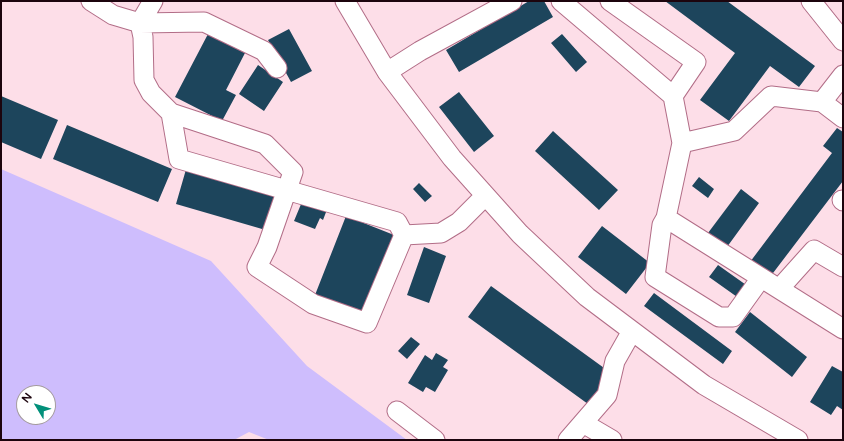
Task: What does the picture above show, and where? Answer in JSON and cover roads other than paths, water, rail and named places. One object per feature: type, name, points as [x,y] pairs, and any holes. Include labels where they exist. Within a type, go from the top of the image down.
[{"type":"street","points":[[91,1],[114,15],[140,23],[204,22],[264,51],[277,68]]},
{"type":"street","points":[[153,1],[140,23],[144,37],[144,80],[152,93],[171,113],[265,144],[293,172],[267,247],[257,267],[313,304],[367,324],[404,235]]},
{"type":"street","points":[[345,1],[387,72],[452,158],[520,234],[582,292],[704,385],[798,440]]},
{"type":"street","points":[[387,72],[420,51],[512,1]]},
{"type":"street","points":[[561,1],[673,96],[682,143],[666,218],[662,225],[655,277],[719,317],[733,317],[762,278]]},
{"type":"street","points":[[610,1],[696,62],[673,96]]},
{"type":"street","points":[[811,1],[843,41]]},
{"type":"street","points":[[822,102],[843,75]]},
{"type":"street","points":[[682,143],[734,131],[771,96],[822,102],[843,118]]},
{"type":"street","points":[[171,113],[179,159],[288,189],[397,222],[404,235]]},
{"type":"street","points":[[404,235],[441,233],[459,222],[485,196]]},
{"type":"street","points":[[666,218],[843,329]]},
{"type":"street","points":[[779,289],[814,250],[843,267]]},
{"type":"street","points":[[568,440],[607,395],[615,361],[632,331]]},
{"type":"street","points":[[397,411],[435,440]]},
{"type":"street","points":[[583,423],[612,440]]}]
